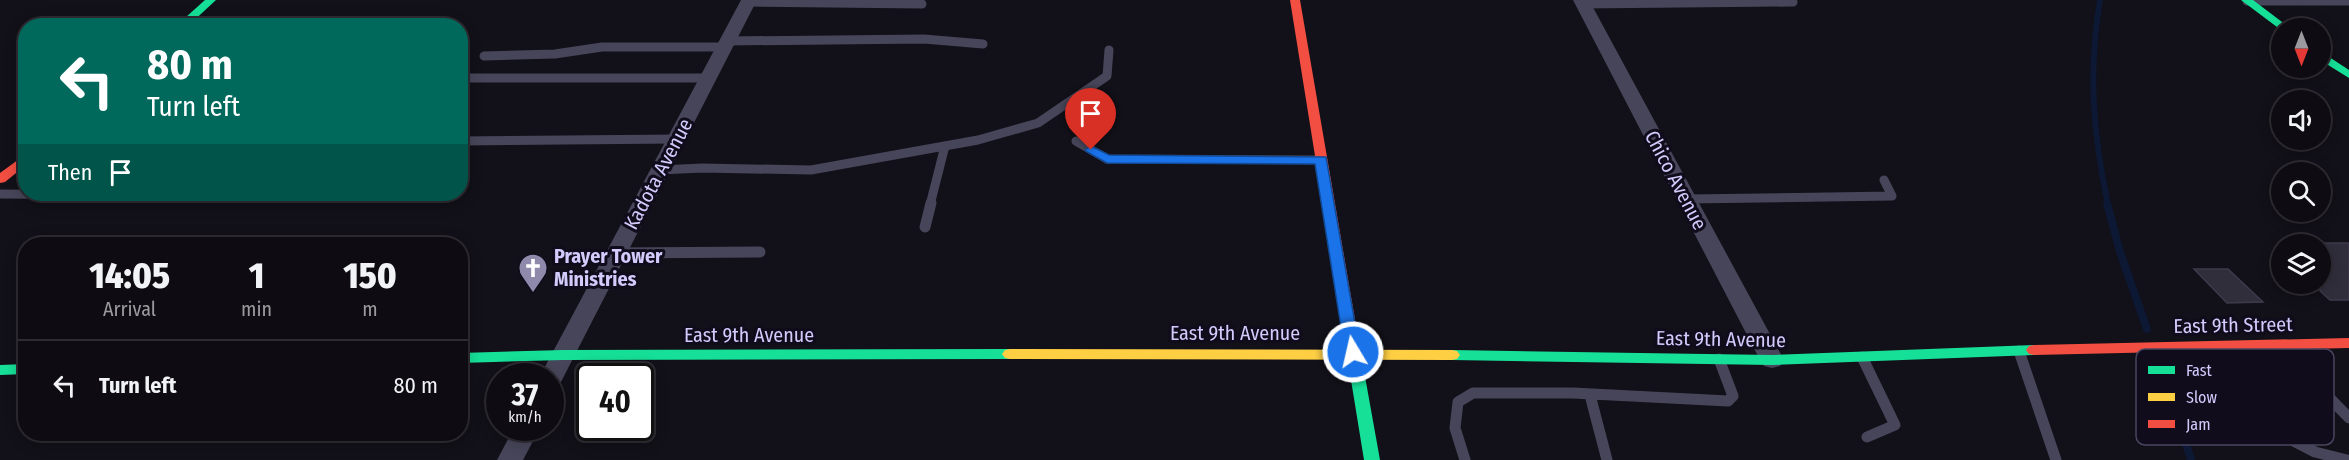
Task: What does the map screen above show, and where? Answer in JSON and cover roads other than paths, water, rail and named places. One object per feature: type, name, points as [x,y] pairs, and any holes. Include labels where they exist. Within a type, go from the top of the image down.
[{"type":"street","points":[[190,18],[211,0]]},
{"type":"street","points":[[1295,0],[1372,460]]},
{"type":"street","points":[[2246,0],[2271,18]]},
{"type":"street","name":"Kadota Avenue","points":[[559,363],[749,1]]},
{"type":"street","name":"Chico Avenue","points":[[1582,2],[1772,360]]},
{"type":"street","points":[[2331,62],[2349,75]]},
{"type":"street","points":[[0,179],[18,164]]},
{"type":"street","name":"East 9th Street","points":[[2118,347],[2349,343]]},
{"type":"street","name":"East 9th Avenue","points":[[468,358],[563,355],[1353,352],[1772,360],[2118,347]]},
{"type":"street","points":[[0,370],[18,369]]},
{"type":"street","points":[[510,460],[520,441]]},
{"type":"lane","points":[[2246,0],[2349,1]]},
{"type":"lane","points":[[749,1],[922,4]]},
{"type":"lane","points":[[1582,2],[1793,2]]},
{"type":"lane","points":[[484,56],[555,54],[602,47],[924,39],[983,44]]},
{"type":"lane","points":[[660,170],[702,168],[811,170],[978,140],[1038,123],[1107,76],[1109,50]]},
{"type":"lane","points":[[468,78],[708,78]]},
{"type":"lane","points":[[468,141],[676,140]]},
{"type":"lane","points":[[1076,141],[1107,159],[1321,160]]},
{"type":"lane","points":[[925,227],[945,146]]},
{"type":"lane","points":[[1687,199],[1892,196],[1884,180]]},
{"type":"lane","points":[[0,194],[18,194]]},
{"type":"lane","points":[[617,252],[760,252]]},
{"type":"lane","points":[[2276,344],[2281,349]]},
{"type":"lane","points":[[2201,345],[2205,349]]},
{"type":"lane","points":[[2019,351],[2056,460]]},
{"type":"lane","points":[[1862,357],[1895,425],[1867,437]]},
{"type":"lane","points":[[1465,460],[1455,428],[1458,402],[1473,393],[1728,401],[1733,396],[1719,359]]},
{"type":"lane","points":[[1590,395],[1607,460]]},
{"type":"lane","points":[[2334,403],[2349,418]]},
{"type":"lane","points":[[2301,445],[2315,452],[2347,460]]},
{"type":"waterway","points":[[2100,0],[2093,78],[2096,128],[2108,205]]},
{"type":"waterway","points":[[2107,203],[2120,252],[2147,329]]},
{"type":"waterway","points":[[2186,445],[2191,460]]},
{"type":"place","name":"Prayer Tower Ministries","points":[[533,294]]}]
